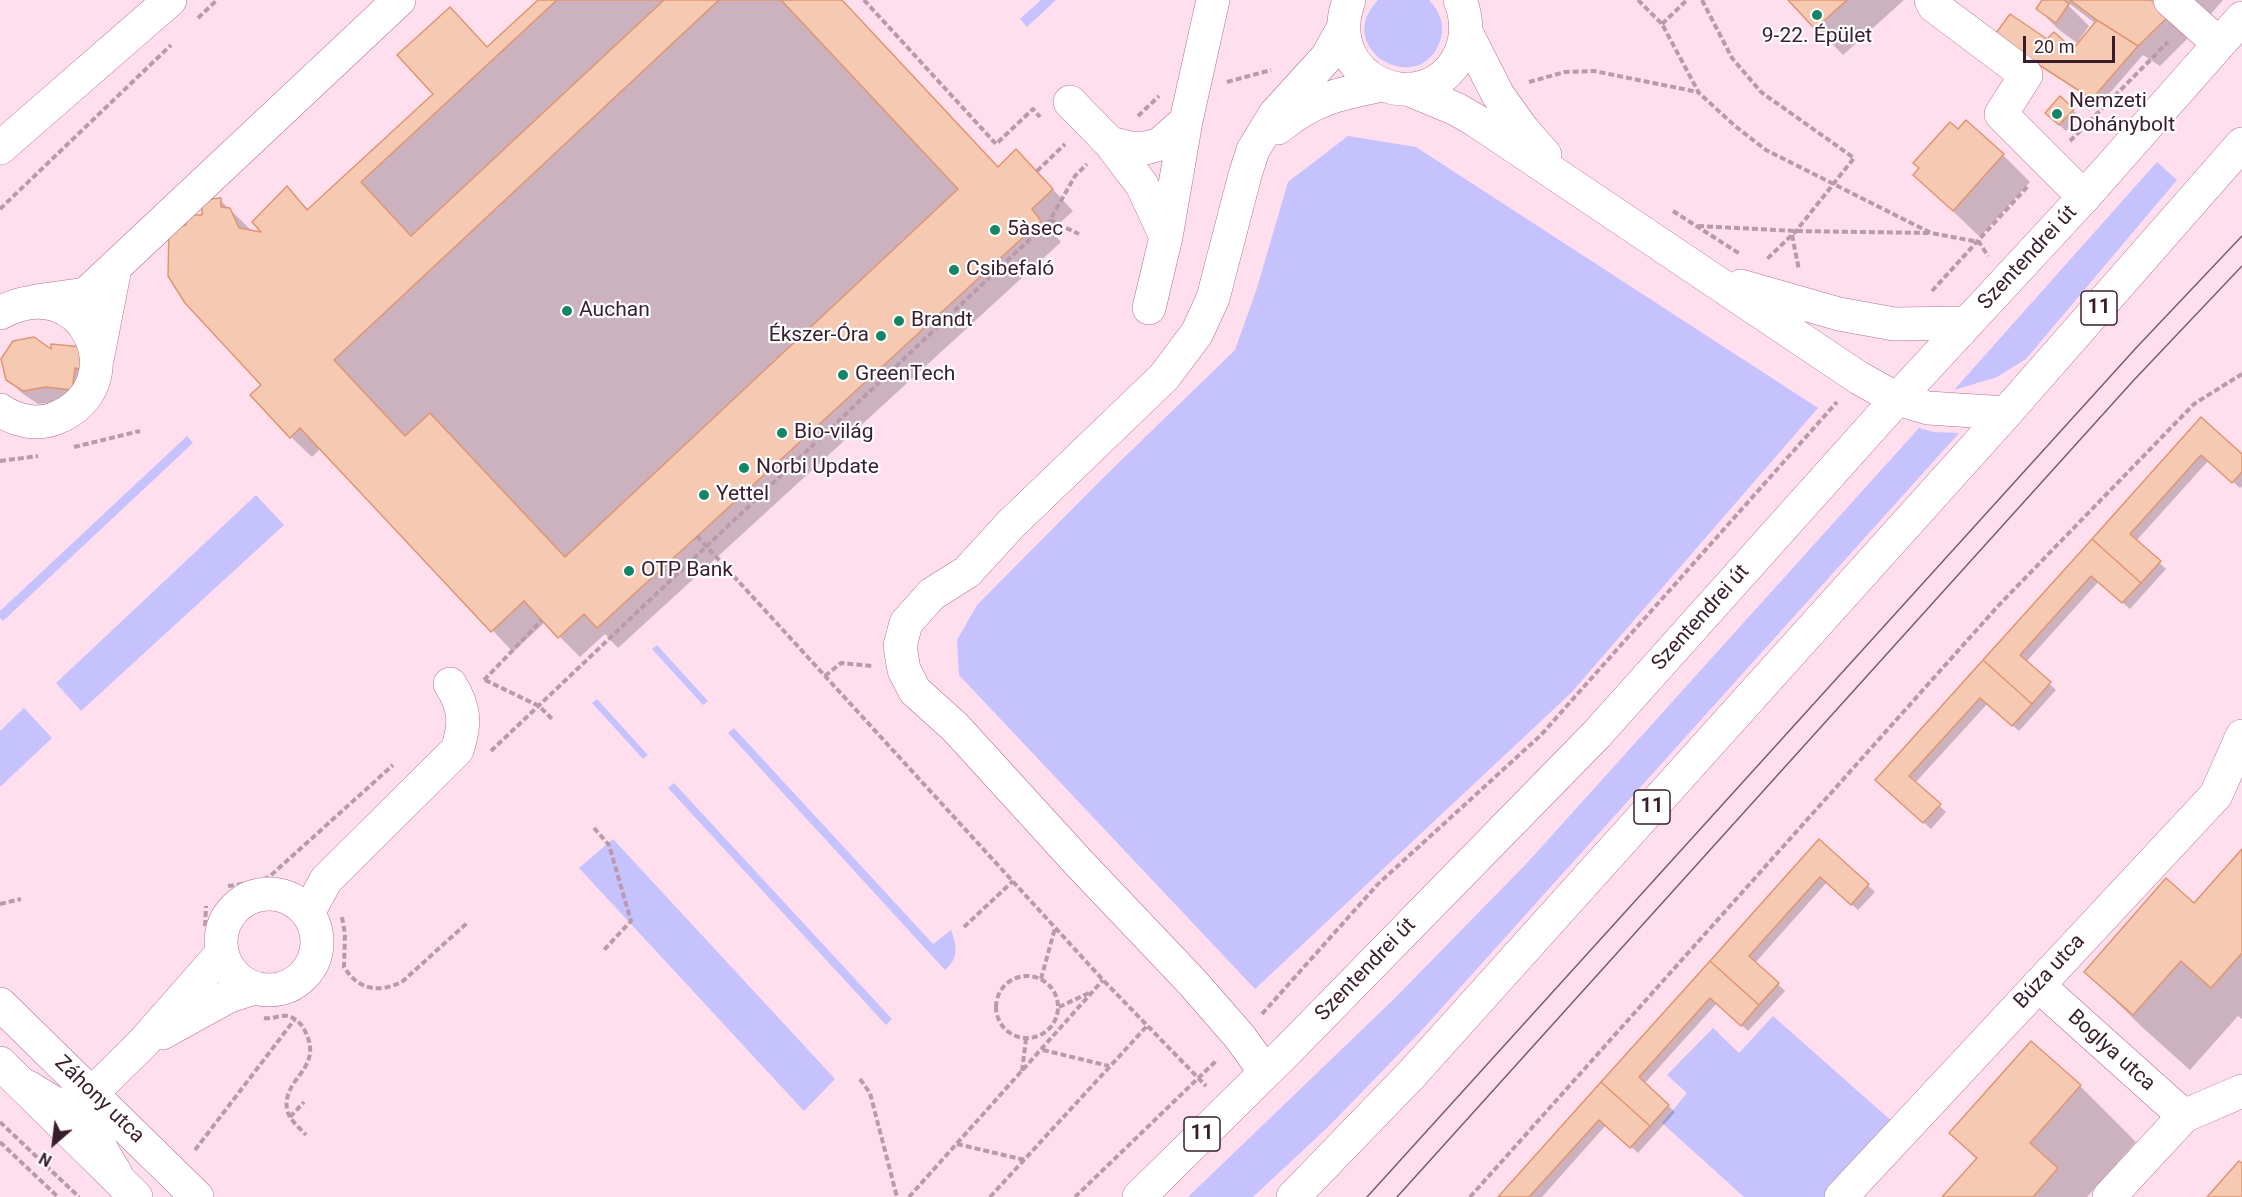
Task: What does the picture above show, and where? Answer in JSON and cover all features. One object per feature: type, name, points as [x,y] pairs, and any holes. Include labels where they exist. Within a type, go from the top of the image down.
[{"type":"main road","points":[[0,148],[170,0]]},
{"type":"main road","points":[[0,313],[16,304],[86,294],[399,0]]},
{"type":"main road","points":[[1149,308],[1166,237],[1186,121],[1213,0]]},
{"type":"main road","points":[[1931,0],[1934,6],[2026,75],[2001,114],[2084,197]]},
{"type":"main road","points":[[1245,175],[1264,140],[1297,112],[1325,98],[1395,87],[1425,86],[1447,71],[1454,65],[1462,50],[1462,8]]},
{"type":"main road","points":[[1462,8],[1498,95],[1523,130],[1568,181]]},
{"type":"main road","points":[[2180,9],[2218,43]]},
{"type":"main road","points":[[1343,11],[1346,48],[1354,63],[1367,76],[1456,109],[1568,181],[1859,378],[1897,399],[1928,408],[2006,413]]},
{"type":"main road","points":[[1265,1072],[1240,1037],[955,727],[915,691],[904,670],[900,646],[906,624],[932,594],[967,572],[1011,524],[1164,377],[1197,333],[1213,298],[1253,150],[1275,114],[1327,57],[1343,11]]},
{"type":"main road","name":"Szentendrei út","points":[[1139,1197],[1597,734],[1897,399],[2084,197],[2242,18]]},
{"type":"main road","points":[[1071,102],[1110,143],[1142,185],[1166,237]]},
{"type":"main road","points":[[1110,143],[1130,148],[1146,148],[1160,144],[1186,121]]},
{"type":"main road","name":"11","points":[[1293,1197],[1411,1075],[2006,413],[2242,144]]},
{"type":"main road","points":[[0,410],[9,416],[29,422],[49,421],[68,414],[83,400],[93,382],[114,268]]},
{"type":"main road","points":[[1705,275],[1839,314],[1904,325],[1967,323]]},
{"type":"main road","points":[[36,301],[55,304],[72,312],[85,326],[94,343],[97,362]]},
{"type":"main road","points":[[256,1003],[269,991],[285,988],[299,981],[309,970],[318,941],[315,927],[323,911],[326,880],[457,750],[464,729],[455,694]]},
{"type":"main road","name":"Búza utca","points":[[1841,1197],[2216,795],[2242,736]]},
{"type":"main road","points":[[9,1072],[54,1103],[68,1106],[82,1103],[142,1044],[213,940],[221,938],[225,922],[234,908],[247,899],[274,894],[323,911]]},
{"type":"main road","points":[[213,940],[229,969],[256,1003]]},
{"type":"main road","name":"Boglya utca","points":[[2038,985],[2184,1116]]},
{"type":"main road","points":[[142,1044],[229,996],[256,1003]]},
{"type":"main road","name":"Záhony utca","points":[[0,1004],[197,1197]]},
{"type":"main road","name":"Záhony utca","points":[[9,1072],[129,1190]]},
{"type":"main road","points":[[2109,1197],[2184,1116],[2242,1091]]},
{"type":"main road","points":[[93,1094],[89,1107],[95,1134],[106,1159],[129,1190]]},
{"type":"path","points":[[191,25],[217,0]]},
{"type":"path","points":[[864,0],[996,144],[1033,110],[1041,118]]},
{"type":"path","points":[[1638,0],[1662,24],[1699,93],[1735,126],[1766,150],[1931,233]]},
{"type":"path","points":[[1662,24],[1687,0]]},
{"type":"path","points":[[1702,0],[1732,58],[1761,92],[1854,158],[1796,231],[1760,267]]},
{"type":"path","points":[[1904,325],[1925,298],[1979,242],[2049,163],[2180,9]]},
{"type":"path","points":[[0,209],[174,42]]},
{"type":"path","points":[[1520,85],[1565,72],[1594,71],[1699,93]]},
{"type":"path","points":[[487,756],[1050,220],[1075,176],[1110,143]]},
{"type":"path","points":[[1037,171],[1065,144],[1071,151]]},
{"type":"path","points":[[1078,158],[1085,166]]},
{"type":"path","points":[[1667,207],[1741,255]]},
{"type":"path","points":[[1050,220],[1078,234]]},
{"type":"path","points":[[1695,226],[1796,231],[1931,233],[1979,242],[2006,281]]},
{"type":"path","points":[[1792,235],[1800,275]]},
{"type":"path","points":[[933,319],[939,326]]},
{"type":"path","points":[[1470,1197],[1998,606],[2194,404],[2242,374]]},
{"type":"path","points":[[1075,1197],[1240,1037],[1378,884],[1541,735],[1838,401],[1832,393]]},
{"type":"path","points":[[697,536],[1103,980],[1227,1108]]},
{"type":"path","points":[[455,694],[485,680],[542,620]]},
{"type":"path","points":[[485,680],[539,706],[552,719]]},
{"type":"path","points":[[228,886],[256,882],[269,877],[399,760]]},
{"type":"path","points":[[594,828],[609,844],[631,921],[603,951]]},
{"type":"path","points":[[964,927],[1013,881]]},
{"type":"path","points":[[0,904],[21,900]]},
{"type":"path","points":[[206,906],[213,940]]},
{"type":"path","points":[[323,911],[344,920],[344,967],[357,982],[378,990],[392,988],[403,981],[467,923]]},
{"type":"path","points":[[1041,979],[1055,927]]},
{"type":"path","points":[[1022,976],[1041,979],[1054,991],[1059,1007],[1057,1018],[1052,1027],[1036,1038],[1016,1037],[1001,1024],[996,1004],[998,994],[1012,979],[1022,976]]},
{"type":"path","points":[[909,1197],[1103,980]]},
{"type":"path","points":[[1059,1007],[1092,992]]},
{"type":"path","points":[[256,1003],[278,1018],[285,1015],[295,1019],[303,1026],[310,1047],[309,1062],[290,1088],[287,1101],[289,1117],[306,1135]]},
{"type":"path","points":[[188,1159],[295,1019]]},
{"type":"path","points":[[990,1197],[1147,1026]]},
{"type":"path","points":[[1022,1072],[1026,1039]]},
{"type":"path","points":[[1042,1050],[1109,1066]]},
{"type":"path","points":[[860,1079],[870,1094],[897,1197]]},
{"type":"path","points":[[289,1117],[304,1102]]},
{"type":"path","points":[[0,1122],[79,1197]]},
{"type":"path","points":[[0,1142],[58,1197]]},
{"type":"path","points":[[957,1144],[1025,1160]]},
{"type":"shaded area","points":[[1041,0],[1056,0],[1027,27],[1020,19]]},
{"type":"shaded area","points":[[1378,0],[1429,0],[1436,8],[1442,22],[1441,38],[1431,57],[1417,66],[1400,67],[1385,61],[1372,51],[1365,36],[1366,19]]},
{"type":"shaded area","points":[[1348,136],[1416,147],[1818,408],[1571,693],[1255,989],[959,675],[957,640],[977,605],[1235,350],[1257,288],[1288,182]]},
{"type":"shaded area","points":[[2157,162],[2177,180],[2026,359],[1997,377],[1954,390]]},
{"type":"shaded area","points":[[1919,428],[1934,432],[1959,433],[1421,1031],[1330,1125],[1253,1197],[1188,1197],[1394,999],[1527,863]]},
{"type":"shaded area","points":[[187,436],[193,443],[3,621],[0,618],[0,611]]},
{"type":"shaded area","points":[[256,495],[284,525],[81,711],[56,683]]},
{"type":"shaded area","points":[[657,645],[708,701],[703,705],[652,649]]},
{"type":"shaded area","points":[[597,699],[648,755],[643,759],[592,703]]},
{"type":"shaded area","points":[[24,708],[52,738],[0,787],[0,731]]},
{"type":"shaded area","points":[[734,728],[933,944],[951,930],[956,952],[953,961],[945,970],[728,733]]},
{"type":"shaded area","points":[[674,783],[892,1019],[886,1025],[668,788]]},
{"type":"shaded area","points":[[613,839],[835,1079],[804,1111],[579,868]]},
{"type":"shaded area","points":[[1773,1016],[1895,1124],[1829,1197],[1744,1197],[1662,1123],[1687,1093],[1667,1075],[1713,1028],[1739,1053]]},
{"type":"building","name":"Auchan","points":[[538,0],[842,0],[998,167],[1016,149],[1053,189],[1032,209],[1041,221],[597,628],[584,614],[558,638],[524,601],[491,632],[300,428],[290,438],[250,395],[261,385],[185,303],[168,276],[169,227],[186,225],[185,215],[202,215],[202,200],[221,198],[221,207],[230,208],[239,228],[261,232],[252,222],[287,186],[307,210],[433,94],[397,55],[450,7],[487,47]]},
{"type":"building","points":[[557,0],[664,0],[411,236],[361,182]]},
{"type":"building","points":[[719,0],[781,0],[958,189],[565,557],[430,413],[405,436],[334,360]]},
{"type":"building","name":"9-22. Épület","points":[[1788,0],[1847,0],[1815,29]]},
{"type":"building","points":[[2042,0],[2064,0],[2069,4],[2056,23],[2036,9]]},
{"type":"building","points":[[2070,0],[2151,0],[2169,16],[2138,46]]},
{"type":"building","points":[[2010,14],[2047,39],[2054,32],[2073,49],[2097,20],[2138,46],[2092,99],[1994,36]]},
{"type":"building","points":[[2060,96],[2074,109],[2059,125],[2045,113]]},
{"type":"building","points":[[1966,120],[2004,154],[1953,211],[1913,175],[1919,168],[1913,163],[1950,122],[1958,129]]},
{"type":"building","points":[[34,337],[51,349],[51,344],[82,347],[80,369],[75,368],[72,390],[46,387],[23,391],[6,380],[1,359],[13,341]]},
{"type":"building","points":[[2201,417],[2242,454],[2242,472],[2232,483],[2201,455],[2130,534],[2161,561],[2141,583],[2092,539]]},
{"type":"building","points":[[2092,539],[2141,583],[2122,603],[2091,576],[2020,655],[2051,682],[2032,704],[1983,660]]},
{"type":"building","points":[[1983,660],[2032,704],[2012,726],[1980,698],[1909,776],[1941,804],[1923,823],[1875,780]]},
{"type":"building","points":[[1819,839],[1869,884],[1851,905],[1820,877],[1749,956],[1779,983],[1759,1005],[1710,961]]},
{"type":"building","points":[[2242,849],[2242,953],[2211,988],[2181,961],[2133,1015],[2084,972],[2166,878],[2194,903]]},
{"type":"building","points":[[1710,961],[1759,1005],[1741,1026],[1710,998],[1639,1077],[1669,1105],[1650,1126],[1601,1082]]},
{"type":"building","points":[[2031,1041],[2081,1085],[2030,1143],[2058,1168],[2033,1197],[1942,1197],[1977,1158],[1949,1133]]},
{"type":"building","points":[[1601,1082],[1650,1126],[1630,1148],[1599,1120],[1529,1197],[1498,1197]]},
{"type":"building","points":[[2239,1161],[2242,1163],[2242,1197],[2207,1197]]},
{"type":"tram line","points":[[1367,1197],[2136,348],[2242,236]]},
{"type":"tram line","points":[[1397,1197],[2133,381],[2242,266]]},
{"type":"place","name":"9-22. Épület","points":[[1817,15]]},
{"type":"place","name":"Nemzeti Dohánybolt","points":[[2057,114]]},
{"type":"place","name":"5àsec","points":[[995,230]]},
{"type":"place","name":"Csibefaló","points":[[954,270]]},
{"type":"place","name":"Auchan","points":[[567,311]]},
{"type":"place","name":"Brandt","points":[[899,321]]},
{"type":"place","name":"Ékszer-Óra","points":[[881,336]]},
{"type":"place","name":"GreenTech","points":[[843,375]]},
{"type":"place","name":"Bio-világ","points":[[782,433]]},
{"type":"place","name":"Norbi Update","points":[[744,468]]},
{"type":"place","name":"Yettel","points":[[704,495]]},
{"type":"place","name":"OTP Bank","points":[[629,571]]}]
